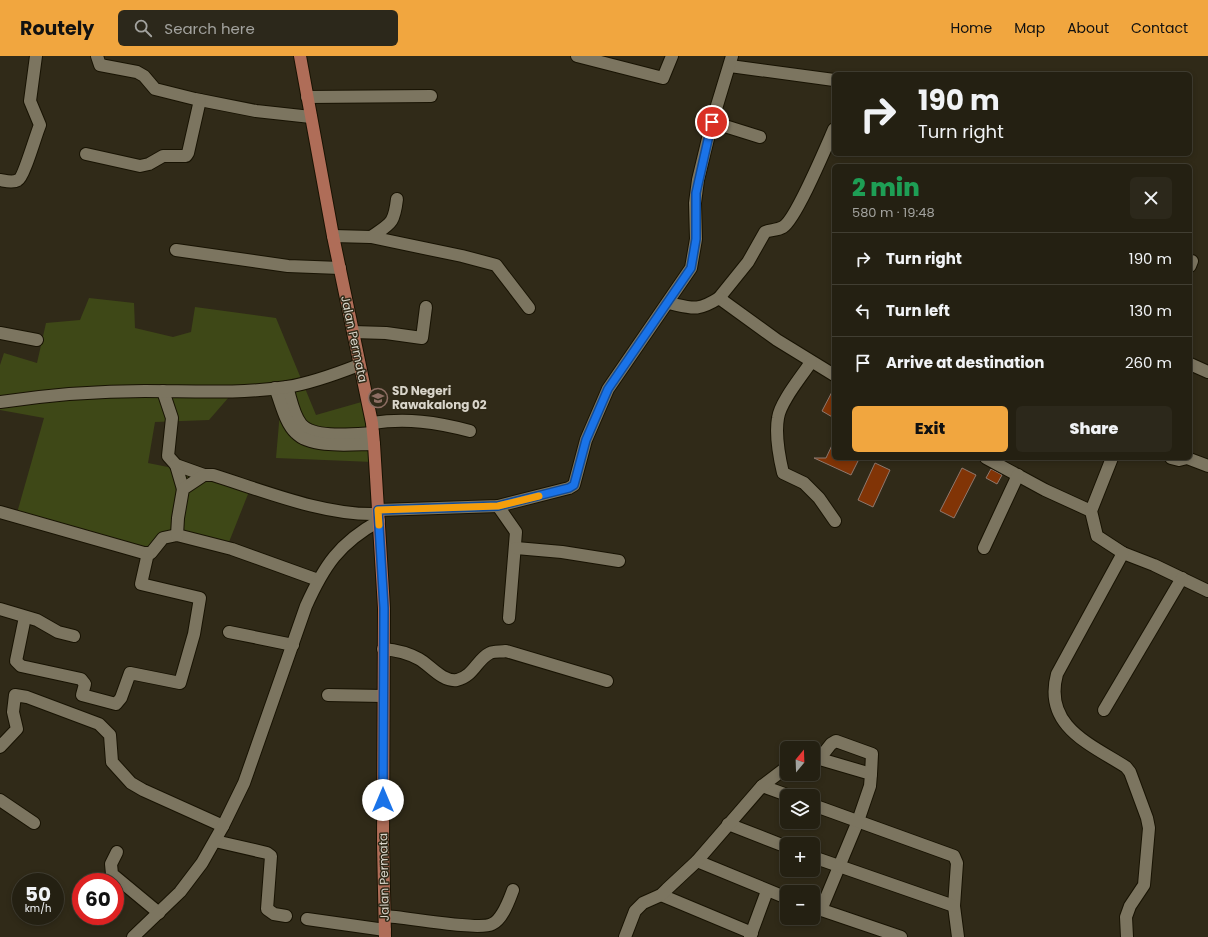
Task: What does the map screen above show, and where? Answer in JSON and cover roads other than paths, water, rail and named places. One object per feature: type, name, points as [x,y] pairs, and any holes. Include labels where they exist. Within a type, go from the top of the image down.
[{"type":"main road","name":"Jalan Permata","points":[[300,56],[333,236],[373,433],[384,608],[383,844],[385,933]]},
{"type":"street","points":[[0,180],[13,182],[20,180],[24,173],[40,125],[30,101],[36,56]]},
{"type":"street","points":[[97,56],[100,65],[140,73],[155,89],[256,111],[311,117]]},
{"type":"street","points":[[577,56],[662,78],[666,74],[672,56]]},
{"type":"street","points":[[176,465],[204,475],[213,475],[325,509],[378,515],[498,506],[569,488],[574,485],[586,440],[608,389],[668,304],[691,268],[696,239],[696,193],[712,122],[731,61],[832,80]]},
{"type":"street","points":[[307,97],[431,96]]},
{"type":"street","points":[[86,154],[140,166],[149,164],[163,156],[186,156],[193,133],[200,100]]},
{"type":"street","points":[[712,122],[760,137]]},
{"type":"street","points":[[668,304],[704,308],[719,298],[748,262],[765,232],[781,228],[787,224],[806,190],[832,133]]},
{"type":"street","points":[[371,237],[392,221],[395,214],[397,199]]},
{"type":"street","points":[[333,236],[371,237],[462,256],[496,265],[529,308]]},
{"type":"street","points":[[176,250],[288,266],[340,268]]},
{"type":"street","points":[[719,298],[777,340],[832,375]]},
{"type":"street","points":[[353,332],[386,333],[422,338],[426,307]]},
{"type":"street","points":[[0,333],[38,340]]},
{"type":"street","points":[[811,362],[788,396],[778,417],[778,444],[783,473],[804,483],[819,498],[835,521]]},
{"type":"street","points":[[0,402],[42,396],[163,391],[218,391],[281,387],[313,382],[360,365]]},
{"type":"street","points":[[1192,365],[1208,372]]},
{"type":"street","points":[[281,387],[302,426],[308,430],[327,434],[373,433],[393,420],[439,422],[470,431]]},
{"type":"street","points":[[163,391],[172,418],[168,456],[176,465],[183,489],[178,518],[178,535]]},
{"type":"street","points":[[990,460],[1070,502],[1091,511]]},
{"type":"street","points":[[1111,460],[1091,511],[1097,536],[1123,553],[1154,565],[1208,591]]},
{"type":"street","points":[[1192,460],[1208,466]]},
{"type":"street","points":[[183,489],[204,475]]},
{"type":"street","points":[[984,548],[1018,475]]},
{"type":"street","points":[[498,506],[516,532],[516,548],[509,618]]},
{"type":"street","points":[[0,512],[148,553]]},
{"type":"street","points":[[133,937],[180,892],[202,863],[215,841],[244,783],[293,645],[318,580],[339,550],[378,515]]},
{"type":"street","points":[[25,617],[16,661],[21,666],[81,679],[85,684],[82,695],[116,704],[121,698],[130,673],[180,683],[194,634],[200,598],[141,584],[148,553],[151,552],[163,538],[178,535],[232,549],[318,580]]},
{"type":"street","points":[[516,548],[562,552],[619,561]]},
{"type":"street","points":[[1123,553],[1057,674],[1054,686],[1055,705],[1060,715],[1075,734],[1126,767],[1130,772],[1148,818],[1149,828],[1144,885],[1130,906],[1126,917],[1127,937]]},
{"type":"street","points":[[1104,710],[1182,578]]},
{"type":"street","points":[[0,609],[37,620],[58,632],[74,636]]},
{"type":"street","points":[[229,632],[293,645]]},
{"type":"street","points":[[384,649],[396,650],[409,654],[421,660],[444,677],[455,680],[468,675],[490,653],[506,651],[607,681]]},
{"type":"street","points":[[0,747],[17,729],[13,712],[15,695],[27,697],[99,724],[110,735],[112,762],[131,782],[159,799],[223,826]]},
{"type":"street","points":[[328,695],[383,696]]},
{"type":"street","points":[[820,754],[831,744],[838,741],[872,754],[870,786],[858,821],[820,903]]},
{"type":"street","points":[[820,759],[871,774]]},
{"type":"street","points":[[630,936],[635,911],[643,902],[661,895],[697,861],[762,786],[780,772]]},
{"type":"street","points":[[762,786],[780,792]]},
{"type":"street","points":[[0,800],[34,823]]},
{"type":"street","points":[[820,807],[954,856],[957,863],[954,906],[958,937]]},
{"type":"street","points":[[728,824],[780,844]]},
{"type":"street","points":[[215,841],[267,853],[271,856],[267,909],[274,914],[286,916]]},
{"type":"street","points":[[117,852],[111,864],[112,874],[159,913]]},
{"type":"street","points":[[820,860],[954,906]]},
{"type":"street","points":[[697,861],[780,896]]},
{"type":"street","points":[[385,916],[474,926],[492,925],[497,921],[504,910],[513,890]]},
{"type":"street","points":[[661,895],[751,935],[767,891]]},
{"type":"street","points":[[820,910],[875,933],[901,937]]},
{"type":"street","points":[[307,919],[385,933]]},
{"type":"place","name":"SD Negeri Rawakalong 02","points":[[378,398]]}]
